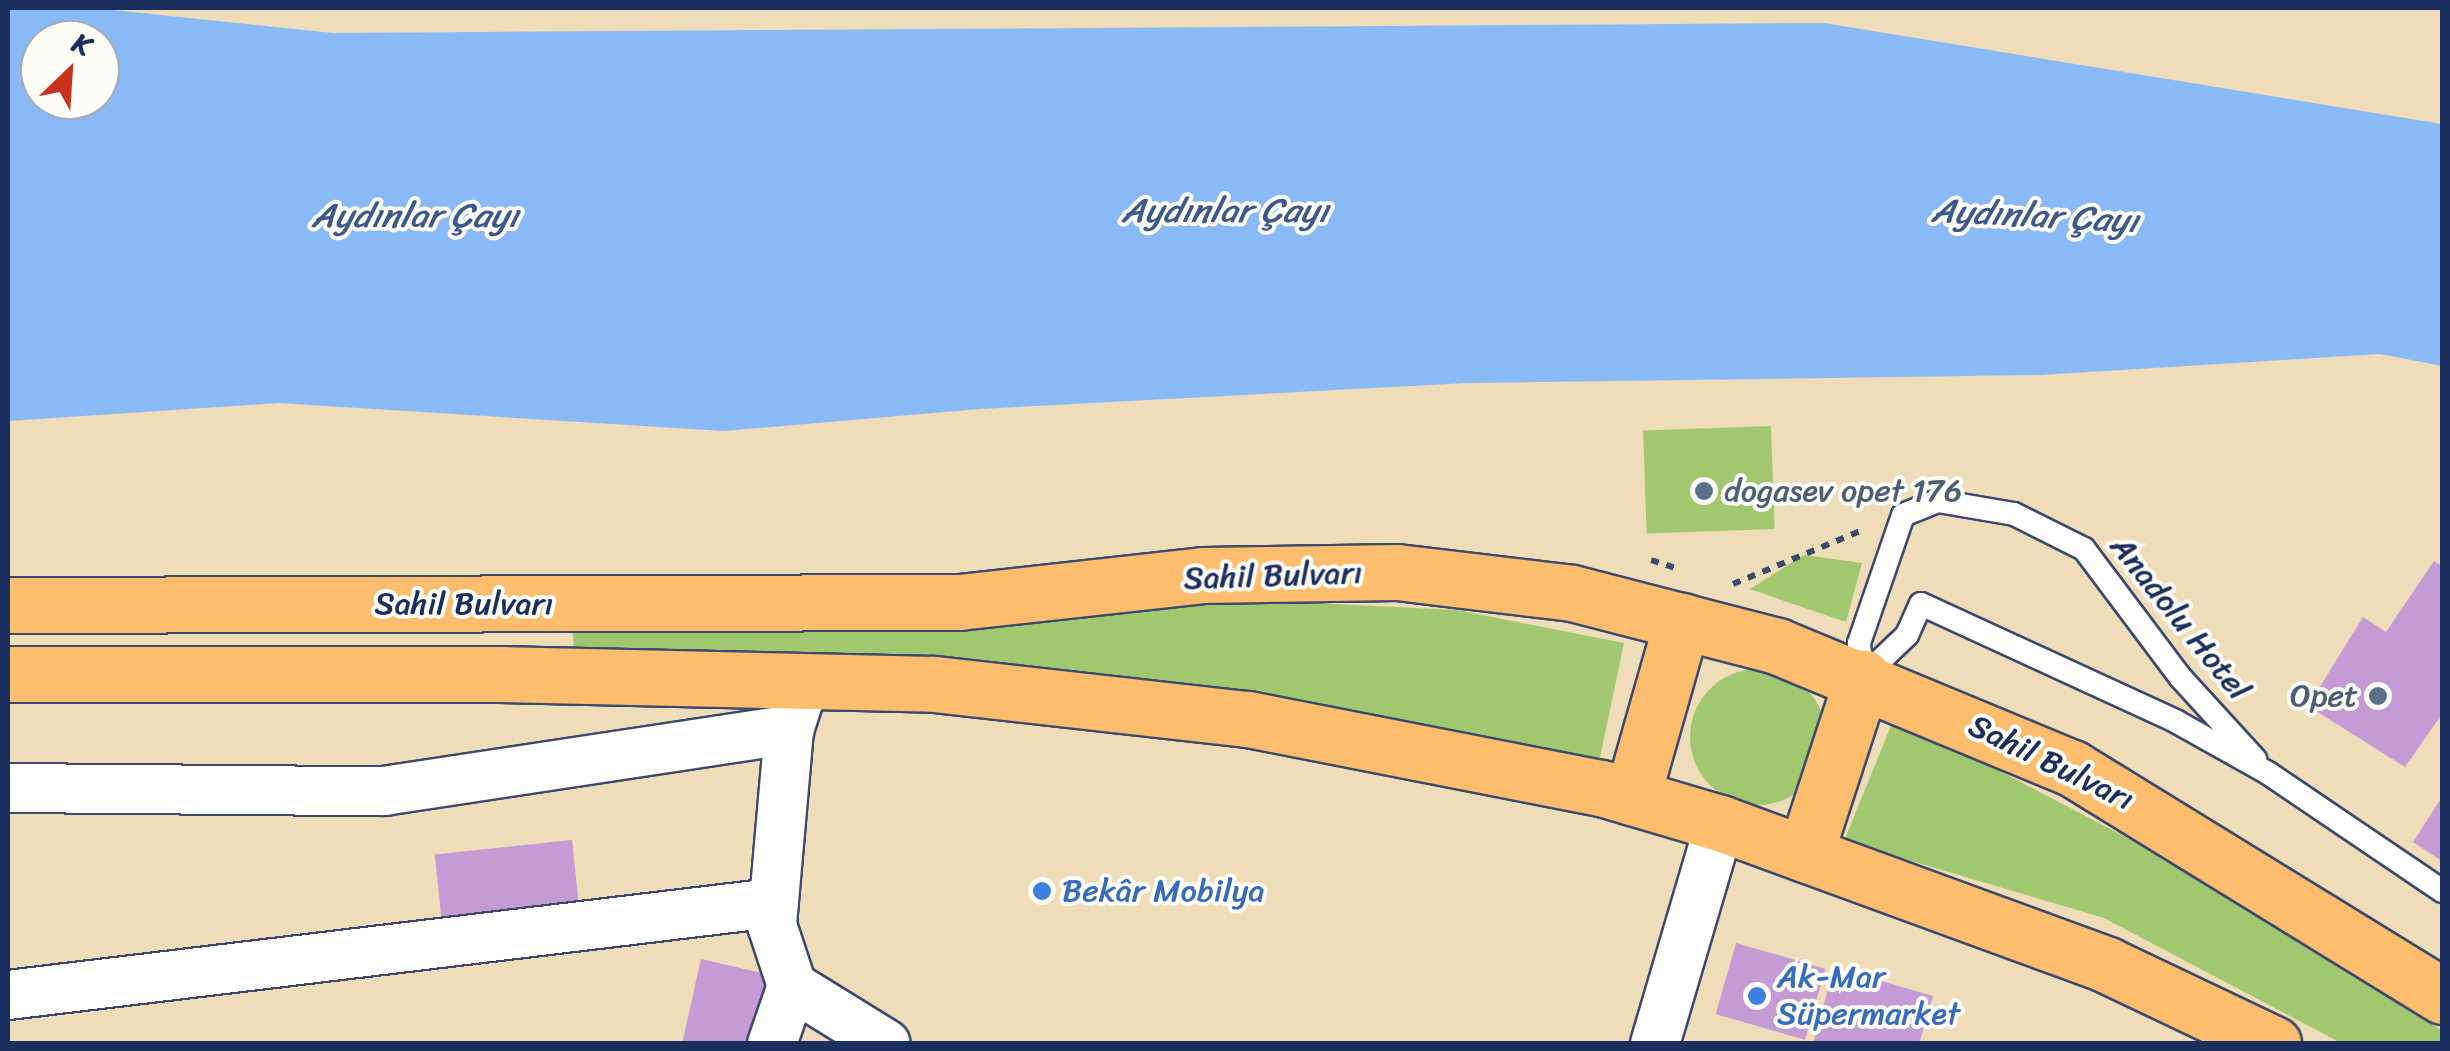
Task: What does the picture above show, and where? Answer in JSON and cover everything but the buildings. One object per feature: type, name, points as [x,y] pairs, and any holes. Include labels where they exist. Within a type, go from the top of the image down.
[{"type":"highway","name":"Sahil Bulvarı","points":[[8,605],[959,602],[1203,575],[1397,572],[1699,607],[1863,676],[2137,803],[2442,996]]},
{"type":"highway","points":[[1632,797],[1699,607]]},
{"type":"highway","points":[[8,674],[797,706],[934,684],[1248,719],[1632,797],[1720,823],[2107,966],[2273,1044]]},
{"type":"highway","points":[[1805,854],[1863,676]]},
{"type":"street","points":[[8,788],[384,792],[797,706],[772,925],[792,986],[772,1044]]},
{"type":"street","points":[[1656,1044],[1720,823]]},
{"type":"street","points":[[8,995],[773,903]]},
{"type":"street","points":[[792,986],[886,1044]]},
{"type":"lane","name":"Anadolu Hotel","points":[[1904,515],[1938,501],[2014,514],[2084,550],[2181,678],[2268,773]]},
{"type":"lane","points":[[1863,676],[1859,643],[1904,515]]},
{"type":"lane","points":[[1863,676],[1907,634],[1921,604],[2101,683],[2268,773],[2442,891]]},
{"type":"path","points":[[1699,607],[1904,515]]},
{"type":"green space","points":[[1771,426],[1775,529],[1647,533],[1643,430]]},
{"type":"green space","points":[[1804,555],[1862,563],[1846,622],[1750,589]]},
{"type":"green space","points":[[1247,600],[1457,610],[1624,643],[1598,767],[575,657],[572,628],[1012,623]]},
{"type":"green space","points":[[1758,669],[1784,674],[1806,689],[1821,711],[1826,737],[1821,763],[1806,785],[1784,800],[1758,805],[1732,800],[1710,785],[1695,763],[1690,737],[1695,711],[1710,689],[1732,674]]},
{"type":"green space","points":[[1895,716],[2240,897],[2442,1031],[2442,1043],[2341,1043],[2104,918],[1844,841]]},
{"type":"water","name":"Aydınlar Çayı","points":[[8,8],[94,8],[333,33],[1824,23],[2442,124],[2442,366],[2380,354],[2040,375],[1468,383],[980,409],[723,431],[279,403],[8,421]]},
{"type":"place","name":"dogasev opet 176","points":[[1704,491]]},
{"type":"place","name":"Opet","points":[[2378,696]]},
{"type":"place","name":"Bekâr Mobilya","points":[[1042,891]]},
{"type":"place","name":"Ak-Mar Süpermarket","points":[[1757,996]]}]
